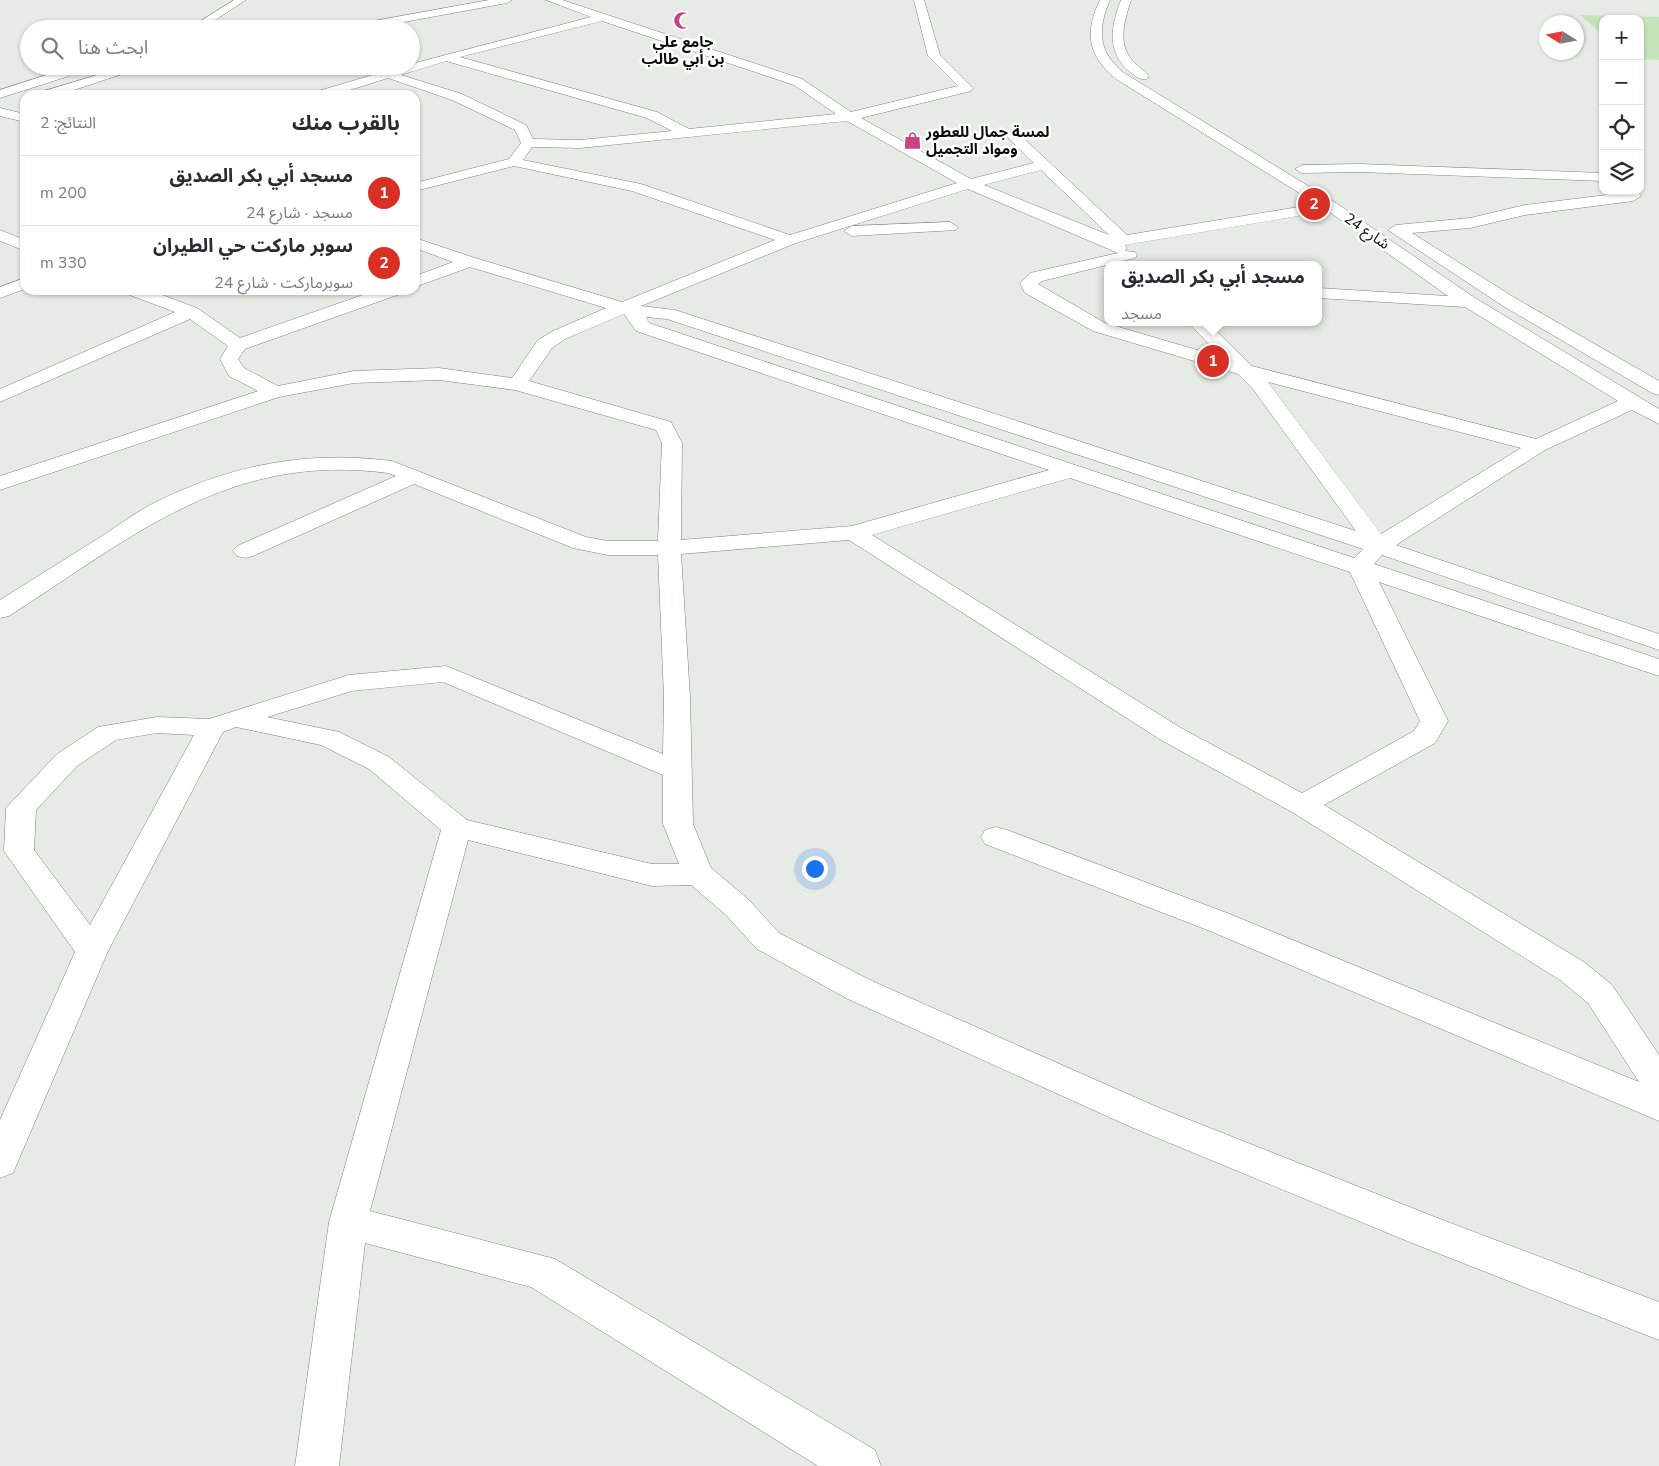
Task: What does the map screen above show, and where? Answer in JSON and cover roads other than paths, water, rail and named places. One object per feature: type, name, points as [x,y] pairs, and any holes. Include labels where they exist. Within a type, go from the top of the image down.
[{"type":"street","points":[[208,20],[241,0]]},
{"type":"street","points":[[396,20],[506,0]]},
{"type":"street","points":[[551,0],[798,82],[849,117],[969,184],[1126,250]]},
{"type":"street","points":[[528,143],[580,144],[849,117],[967,88],[934,56],[920,0]]},
{"type":"street","name":"شارع 24","points":[[1105,0],[1100,10],[1097,42],[1101,56],[1109,66],[1135,87],[1331,206],[1469,302],[1659,418]]},
{"type":"street","points":[[1126,0],[1116,29],[1121,54],[1127,62],[1139,73],[1174,95],[1268,149]]},
{"type":"street","points":[[420,66],[603,17]]},
{"type":"street","points":[[447,57],[652,115],[685,132]]},
{"type":"street","points":[[0,94],[61,75]]},
{"type":"street","points":[[62,90],[111,75]]},
{"type":"street","points":[[338,90],[390,75],[457,97],[521,128],[528,143]]},
{"type":"street","points":[[0,110],[17,104]]},
{"type":"street","points":[[0,110],[20,116]]},
{"type":"street","points":[[1012,135],[1044,165],[1126,250]]},
{"type":"street","points":[[514,162],[528,143]]},
{"type":"street","name":"شارع 24","points":[[1285,159],[1356,204]]},
{"type":"street","points":[[420,186],[514,162],[636,187],[790,240]]},
{"type":"street","points":[[517,384],[545,344],[560,335],[628,309],[790,240],[969,184],[1044,165]]},
{"type":"street","points":[[1302,169],[1360,168],[1599,177]]},
{"type":"street","points":[[1396,230],[1470,223],[1526,210],[1632,195]]},
{"type":"street","points":[[1331,206],[1126,250],[1036,277],[1030,283],[1031,289],[1099,327],[1245,370],[1538,446]]},
{"type":"street","name":"شارع 24","points":[[1379,220],[1509,302],[1659,389]]},
{"type":"street","points":[[815,232],[950,227]]},
{"type":"street","points":[[0,235],[20,244]]},
{"type":"street","points":[[420,245],[469,262],[628,309],[669,314],[1378,546],[1659,642]]},
{"type":"street","points":[[420,280],[469,262]]},
{"type":"street","points":[[0,293],[20,285]]},
{"type":"street","points":[[1322,293],[1469,302]]},
{"type":"street","points":[[146,295],[191,312],[238,345]]},
{"type":"street","points":[[275,392],[236,372],[229,359],[238,345],[380,295]]},
{"type":"street","points":[[628,309],[642,327],[1074,470],[1659,668]]},
{"type":"street","points":[[0,396],[191,312]]},
{"type":"street","points":[[1201,326],[1266,393],[1378,546]]},
{"type":"street","points":[[0,483],[84,453],[275,392],[354,377],[430,374],[517,384],[644,418],[664,426],[672,443],[669,548],[677,697],[676,770],[678,824],[698,874],[737,907],[768,941],[860,990],[1144,1117],[1426,1231],[1659,1320]]},
{"type":"street","points":[[1359,566],[1378,546],[1538,446],[1632,402]]},
{"type":"street","points":[[0,611],[160,509],[214,483],[249,472],[335,462],[370,463],[392,467],[581,543],[617,549],[669,548],[853,533],[1074,470]]},
{"type":"street","points":[[245,551],[414,476]]},
{"type":"street","points":[[853,533],[1171,734],[1302,805],[1572,970],[1600,994],[1659,1084]]},
{"type":"street","points":[[1302,805],[1425,737],[1434,721],[1359,566]]},
{"type":"street","points":[[0,1162],[92,951],[223,722],[349,683],[446,674],[676,770]]},
{"type":"street","points":[[92,951],[19,851],[21,808],[67,760],[108,733],[157,725],[223,722],[329,738],[379,764],[458,826],[652,875],[698,874]]},
{"type":"street","points":[[317,1466],[348,1222],[458,826]]},
{"type":"street","points":[[996,837],[1216,921],[1659,1106]]},
{"type":"street","points":[[348,1222],[541,1272],[859,1466]]},
{"type":"place","name":"جامع علي بن أبي طالب","points":[[683,21]]},
{"type":"place","name":"لمسة جمال للعطور ومواد التجميل","points":[[912,141]]},
{"type":"place","name":"سوبر ماركت حي الطيران","points":[[1314,204]]},
{"type":"place","name":"مسجد أبي بكر الصديق","points":[[1213,361]]}]
